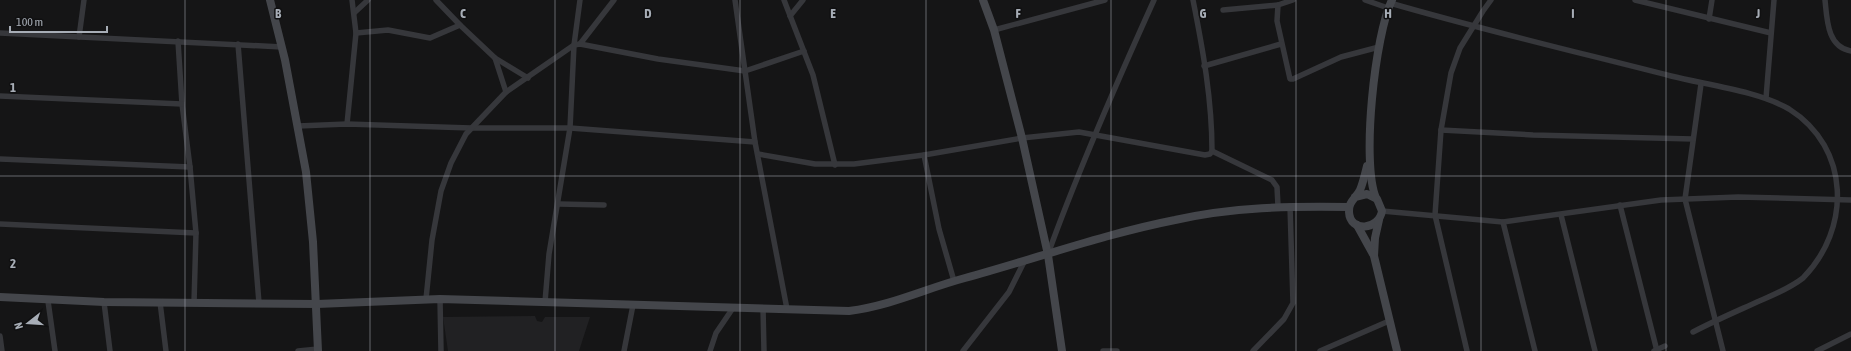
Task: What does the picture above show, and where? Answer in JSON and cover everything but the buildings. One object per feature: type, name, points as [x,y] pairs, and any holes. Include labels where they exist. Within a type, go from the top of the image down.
[{"type":"street","points":[[80,37],[84,0]]},
{"type":"street","points":[[270,0],[282,46],[298,126],[306,172],[312,234],[317,304],[318,350],[298,351]]},
{"type":"street","points":[[347,124],[356,33],[352,0]]},
{"type":"street","points":[[354,13],[368,0]]},
{"type":"street","points":[[436,0],[495,58],[528,78]]},
{"type":"street","points":[[545,302],[549,254],[559,204],[570,128],[580,0]]},
{"type":"street","points":[[426,299],[432,240],[441,191],[451,163],[466,134],[506,92],[577,44],[614,0]]},
{"type":"street","points":[[735,0],[755,142],[788,309]]},
{"type":"street","points":[[784,0],[813,74],[835,165]]},
{"type":"street","points":[[790,16],[801,0]]},
{"type":"street","points":[[983,0],[994,30],[1022,138],[1048,254],[1062,351]]},
{"type":"street","points":[[994,30],[1105,0]]},
{"type":"street","points":[[1048,254],[1094,133],[1154,0]]},
{"type":"street","points":[[1193,0],[1204,66],[1211,123],[1212,151]]},
{"type":"street","points":[[1224,10],[1278,4],[1293,0]]},
{"type":"street","points":[[1365,0],[1390,4],[1473,27],[1701,84],[1766,98],[1788,108],[1817,129],[1832,149],[1840,169]]},
{"type":"street","points":[[1467,351],[1435,215],[1441,130],[1451,73],[1460,48],[1491,0]]},
{"type":"street","points":[[1635,0],[1771,33]]},
{"type":"street","points":[[1710,19],[1712,0]]},
{"type":"street","points":[[1766,98],[1774,0]]},
{"type":"street","points":[[1825,0],[1828,29],[1833,39],[1838,46],[1851,51]]},
{"type":"street","points":[[1278,4],[1276,21],[1289,76],[1293,79],[1341,57],[1379,47]]},
{"type":"street","points":[[1374,256],[1375,238],[1382,211],[1370,181],[1369,160],[1379,47],[1390,4]]},
{"type":"street","points":[[356,33],[388,30],[430,38],[460,25]]},
{"type":"street","points":[[0,33],[282,46]]},
{"type":"street","points":[[178,42],[182,104],[196,233],[194,303]]},
{"type":"street","points":[[238,44],[259,303]]},
{"type":"street","points":[[577,44],[658,59],[745,71],[804,51]]},
{"type":"street","points":[[1204,66],[1281,44]]},
{"type":"street","points":[[495,58],[506,92]]},
{"type":"street","points":[[1701,84],[1686,199],[1723,351]]},
{"type":"street","points":[[0,96],[182,104]]},
{"type":"street","points":[[298,126],[347,124],[471,128],[570,128],[755,142]]},
{"type":"street","points":[[1441,130],[1693,139]]},
{"type":"street","points":[[758,154],[815,164],[854,164],[924,155],[1022,138],[1079,132],[1094,133],[1205,155],[1210,154],[1212,151]]},
{"type":"street","points":[[1212,151],[1272,180],[1277,188],[1278,206]]},
{"type":"street","points":[[924,155],[939,229],[954,281]]},
{"type":"street","points":[[0,159],[190,167]]},
{"type":"street","points":[[1369,160],[1361,187],[1349,207],[1350,218],[1357,225],[1374,256],[1397,351]]},
{"type":"street","points":[[1382,211],[1503,222],[1562,215],[1620,205],[1686,199],[1786,197],[1847,202],[1845,193]]},
{"type":"street","points":[[1356,197],[1365,194],[1376,198]]},
{"type":"street","points":[[559,204],[604,204]]},
{"type":"street","points":[[1620,205],[1656,351],[1665,346]]},
{"type":"street","points":[[0,297],[48,301],[317,304],[440,299],[763,308],[833,312],[866,309],[902,300],[954,281],[1024,262],[1104,236],[1176,219],[1278,206],[1349,207]]},
{"type":"street","points":[[1253,351],[1284,318],[1293,303],[1290,206]]},
{"type":"street","points":[[1562,215],[1595,351]]},
{"type":"street","points":[[1357,225],[1368,227],[1379,220]]},
{"type":"street","points":[[1503,222],[1534,351]]},
{"type":"street","points":[[0,224],[196,233]]},
{"type":"street","points":[[1693,332],[1715,320],[1786,289],[1801,280],[1822,259],[1837,236]]},
{"type":"street","points":[[963,351],[1009,292],[1024,262]]},
{"type":"street","points":[[440,299],[441,351]]},
{"type":"street","points":[[48,301],[55,351]]},
{"type":"street","points":[[104,302],[110,351]]},
{"type":"street","points":[[160,302],[166,351]]},
{"type":"street","points":[[624,351],[633,305]]},
{"type":"street","points":[[710,351],[716,333],[734,308]]},
{"type":"street","points":[[763,308],[764,351]]},
{"type":"street","points":[[1320,351],[1389,321]]},
{"type":"street","points":[[1818,351],[1851,334]]},
{"type":"street","points":[[0,336],[2,351]]},
{"type":"street","points":[[1103,351],[1117,351]]},
{"type":"shaded area","points":[[535,316],[537,321],[542,322],[545,317],[590,317],[579,351],[448,351],[443,317]]}]
